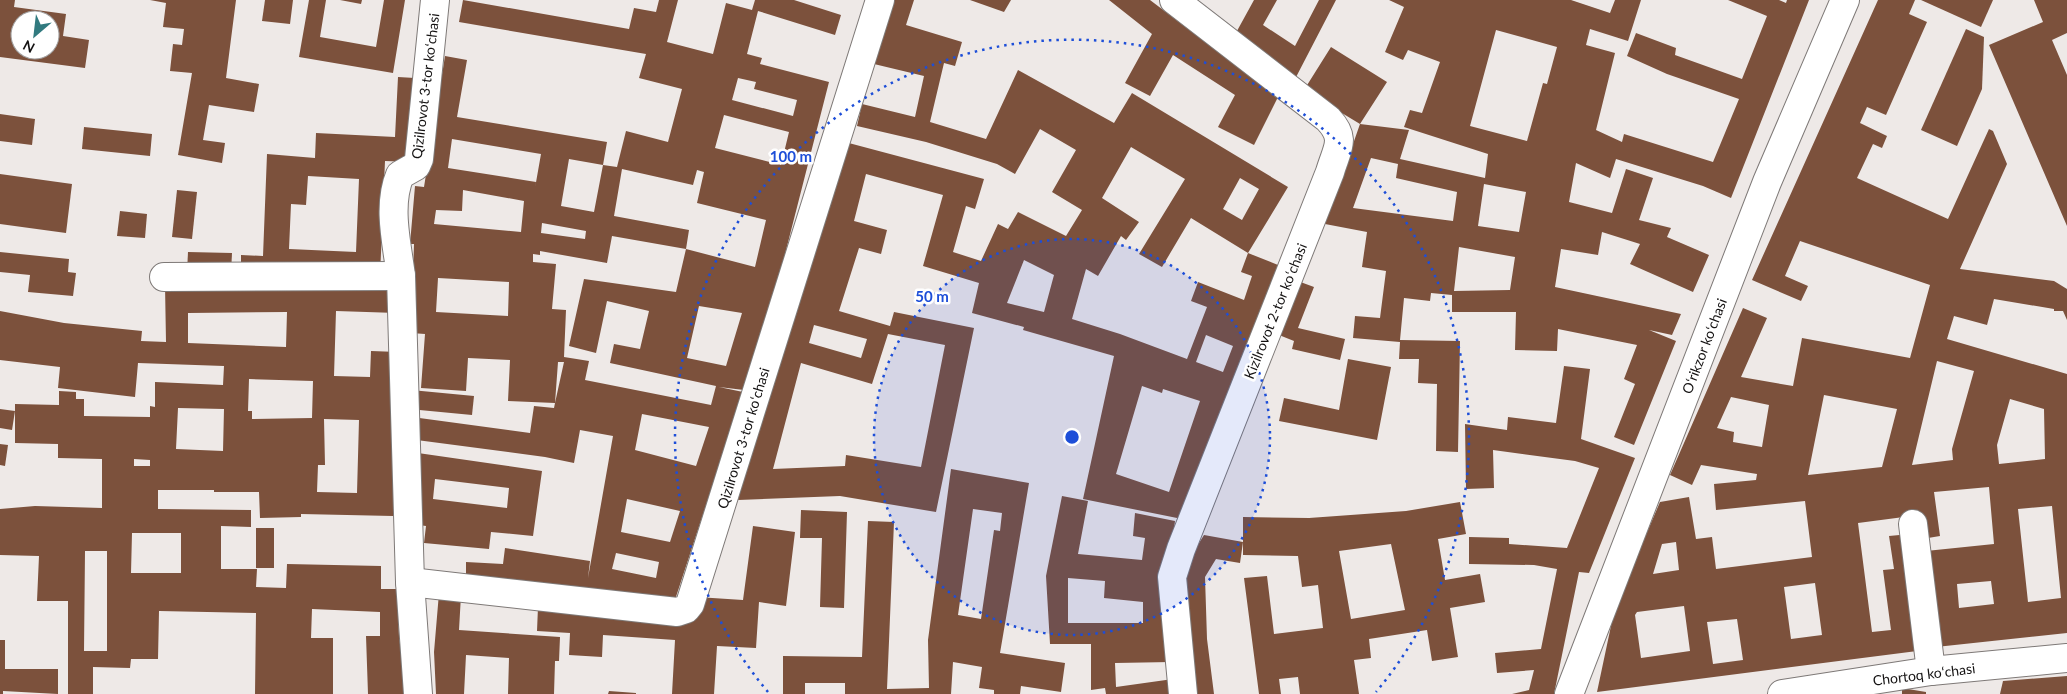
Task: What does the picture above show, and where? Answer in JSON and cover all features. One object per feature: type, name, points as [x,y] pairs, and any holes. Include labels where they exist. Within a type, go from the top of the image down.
[{"type":"street","name":"Qizilrovot 3-tor koʻchasi","points":[[418,694],[410,582],[401,276],[395,227],[395,187],[400,175],[416,166],[419,159],[436,0]]},
{"type":"street","name":"Qizilrovot 3-tor koʻchasi","points":[[410,582],[676,612],[686,609],[690,604],[732,475],[880,0]]},
{"type":"street","name":"Kizilrovot 2-tor koʻchasi","points":[[1174,0],[1328,119],[1338,129],[1340,139],[1330,172],[1180,549],[1172,577],[1183,694]]},
{"type":"street","name":"Oʻrikzor koʻchasi","points":[[1569,694],[1767,182],[1845,0]]},
{"type":"street","points":[[164,277],[401,276]]},
{"type":"street","points":[[1913,524],[1931,671]]},
{"type":"street","name":"Chortoq koʻchasi","points":[[1782,694],[1931,671],[2067,658]]},
{"type":"building","points":[[0,0],[15,0],[14,7],[36,10],[10,10],[10,58],[0,57]]},
{"type":"building","points":[[150,0],[236,0],[226,78],[259,84],[254,112],[209,105],[203,140],[225,143],[222,163],[178,155],[192,73],[170,71],[173,44],[182,45],[184,29],[163,27],[166,3]]},
{"type":"building","points":[[265,0],[293,0],[290,24],[262,21]]},
{"type":"building","points":[[309,0],[326,0],[320,37],[376,47],[384,0],[405,0],[393,73],[299,57]]},
{"type":"building","points":[[340,0],[362,0],[361,4]]},
{"type":"building","points":[[463,0],[629,29],[634,8],[656,12],[659,0],[678,0],[667,42],[713,54],[726,3],[752,10],[755,0],[794,0],[841,15],[835,35],[758,11],[747,54],[762,58],[760,64],[829,82],[773,301],[744,390],[719,387],[743,392],[672,609],[466,577],[466,562],[503,564],[505,548],[590,561],[588,578],[613,436],[580,430],[574,463],[545,457],[409,439],[412,417],[530,433],[534,406],[554,408],[555,403],[508,401],[510,360],[468,358],[466,391],[421,388],[425,334],[411,333],[414,244],[410,244],[415,186],[424,187],[445,56],[467,60],[457,117],[607,142],[603,165],[617,167],[626,131],[668,142],[682,89],[639,78],[646,54],[459,22]],"holes":[[[738,78],[756,82],[754,89],[797,100],[793,116],[732,100]],[[724,115],[789,132],[781,165],[715,148]],[[452,139],[541,154],[535,188],[536,182],[448,168]],[[569,159],[603,165],[594,212],[561,206]],[[622,169],[693,185],[697,170],[704,172],[697,203],[766,220],[755,267],[686,249],[689,230],[614,216]],[[463,190],[524,201],[521,232],[434,224],[436,210],[462,211]],[[542,223],[586,231],[585,239],[541,233]],[[612,236],[686,249],[676,292],[584,279],[569,346],[596,353],[607,301],[649,311],[640,349],[614,344],[610,363],[716,386],[711,405],[585,380],[589,361],[564,357],[566,310],[552,309],[556,264],[533,262],[533,254],[540,255],[540,251],[607,263]],[[438,278],[509,282],[508,316],[436,312]],[[699,306],[742,313],[726,366],[687,358]],[[558,362],[564,362],[555,403]],[[642,414],[709,427],[696,466],[635,450]],[[627,499],[680,511],[670,542],[621,532]],[[616,553],[659,562],[656,578],[612,569]]]},
{"type":"building","points":[[892,0],[914,0],[906,25],[962,42],[955,66],[944,63],[930,122],[986,139],[1018,70],[1114,123],[1132,93],[1288,187],[1248,253],[1283,267],[1187,520],[1083,499],[1114,356],[1023,330],[1024,327],[972,313],[979,283],[923,266],[943,195],[866,174],[854,221],[887,230],[881,254],[859,248],[839,311],[890,326],[894,312],[974,328],[936,512],[840,496],[738,500],[776,356],[845,142],[984,179],[975,209],[966,206],[953,252],[981,261],[998,224],[1008,229],[1018,212],[1066,236],[1082,210],[1052,192],[1076,150],[1040,129],[1015,174],[997,164],[926,142],[857,126],[862,104],[915,117],[924,76],[874,64]],"holes":[[[1131,147],[1185,179],[1139,254],[1162,267],[1191,218],[1248,253],[1241,272],[1252,276],[1244,300],[1198,282],[1191,301],[1207,307],[1187,359],[1120,334],[1072,319],[1086,269],[1098,276],[1121,236],[1126,240],[1139,222],[1102,198]],[[1240,178],[1259,189],[1242,220],[1223,209]],[[1024,260],[1054,275],[1044,312],[1007,303]],[[814,325],[867,339],[861,358],[809,343]],[[888,334],[945,345],[921,467],[846,455],[845,466],[773,469],[801,363],[872,384]],[[1206,335],[1233,346],[1223,372],[1196,362]],[[1142,386],[1162,393],[1163,389],[1200,401],[1169,492],[1116,474]]]},
{"type":"building","points":[[970,0],[1011,0],[1004,12]]},
{"type":"building","points":[[1109,0],[1150,0],[1278,97],[1254,145],[1218,127],[1235,95],[1173,55],[1150,96],[1125,83],[1152,34]]},
{"type":"building","points":[[1254,0],[1277,0],[1263,25],[1295,46],[1319,0],[1336,0],[1294,81],[1232,40]]},
{"type":"building","points":[[1389,0],[1571,0],[1610,13],[1615,0],[1641,0],[1628,41],[1590,29],[1586,45],[1615,53],[1596,130],[1622,142],[1624,134],[1713,162],[1739,99],[1667,74],[1627,56],[1636,33],[1676,48],[1675,55],[1742,79],[1767,16],[1728,0],[1779,0],[1786,3],[1787,0],[1809,0],[1731,198],[1703,186],[1616,159],[1610,178],[1576,163],[1569,202],[1612,213],[1626,169],[1653,178],[1639,220],[1671,228],[1667,237],[1709,255],[1693,292],[1630,264],[1640,244],[1602,232],[1598,255],[1561,249],[1555,287],[1681,314],[1672,335],[1649,330],[1676,341],[1634,445],[1614,437],[1635,384],[1624,379],[1637,345],[1558,329],[1557,351],[1515,350],[1516,312],[1452,312],[1452,295],[1431,293],[1430,301],[1404,298],[1400,340],[1460,341],[1458,452],[1436,451],[1437,384],[1418,383],[1419,359],[1399,359],[1400,342],[1353,338],[1355,316],[1380,318],[1386,271],[1362,267],[1367,232],[1325,224],[1360,124],[1409,130],[1400,159],[1485,178],[1488,154],[1404,127],[1410,110],[1422,113],[1440,62],[1408,50],[1403,60],[1385,52],[1404,7]],"holes":[[[1496,30],[1557,47],[1547,84],[1543,83],[1527,141],[1470,126]],[[1371,158],[1398,164],[1396,178],[1457,192],[1453,221],[1353,208]],[[1484,184],[1526,192],[1519,232],[1478,226]],[[1459,247],[1515,257],[1510,290],[1454,291]]]},
{"type":"building","points":[[1878,0],[1915,0],[1909,14],[1927,22],[1886,115],[1867,107],[1860,123],[1887,136],[1882,148],[1873,144],[1857,178],[1948,219],[1989,129],[1993,131],[2007,164],[1960,269],[2054,281],[2067,289],[2067,320],[2063,311],[2054,311],[2054,309],[1994,299],[1987,325],[1954,316],[1947,339],[2067,374],[2067,633],[1936,647],[1926,551],[1994,544],[1989,487],[1934,492],[1940,536],[1922,539],[1919,515],[1858,523],[1872,632],[1891,630],[1883,570],[1894,569],[1889,536],[1910,534],[1925,650],[1597,692],[1615,607],[1660,502],[1689,497],[1696,539],[1712,537],[1716,569],[1812,557],[1805,501],[1716,510],[1714,484],[1756,480],[1757,474],[1701,465],[1692,485],[1670,475],[1743,308],[1767,318],[1741,377],[1793,386],[1802,338],[1910,358],[1930,285],[1800,241],[1785,276],[1808,286],[1801,301],[1752,280]],"holes":[[[1937,361],[1974,371],[1952,449],[1953,460],[1912,465]],[[1824,395],[1897,409],[1882,467],[1808,475]],[[1731,397],[1769,405],[1762,447],[1733,442],[1734,432],[1717,428]],[[2010,399],[2044,409],[2045,459],[1999,464],[1997,445]],[[2052,506],[2061,598],[2028,602],[2018,509]],[[1676,542],[1679,570],[1653,574],[1662,544]],[[1991,581],[1994,604],[1959,608],[1957,584]],[[1815,583],[1822,635],[1791,639],[1784,587]],[[1684,606],[1690,651],[1641,658],[1635,615],[1637,612]],[[1737,619],[1743,660],[1713,664],[1707,622]]]},
{"type":"building","points":[[1921,0],[1993,0],[1981,27]]},
{"type":"building","points":[[2034,0],[2067,0],[2067,33],[2052,40],[2067,75],[2067,226],[1989,45],[2043,22]]},
{"type":"building","points":[[60,13],[66,14],[63,36],[89,40],[85,68],[23,60],[60,60]]},
{"type":"building","points":[[1966,29],[1984,37],[1982,89],[1957,146],[1921,130]]},
{"type":"building","points":[[1331,47],[1387,82],[1360,124],[1304,90]]},
{"type":"building","points":[[398,77],[415,78],[411,162],[385,161],[380,276],[241,274],[241,255],[263,256],[267,154],[315,158],[316,133],[395,137]],"holes":[[[308,176],[359,179],[356,252],[289,249],[291,204],[306,205]]]},
{"type":"building","points":[[0,114],[35,119],[32,145],[0,141]]},
{"type":"building","points":[[84,127],[152,134],[150,156],[82,149]]},
{"type":"building","points":[[0,174],[72,184],[66,233],[0,224]]},
{"type":"building","points":[[177,190],[197,192],[192,239],[172,237]]},
{"type":"building","points":[[120,211],[147,214],[145,238],[117,236]]},
{"type":"building","points":[[0,252],[69,259],[68,272],[76,273],[73,296],[28,292],[30,275],[0,272]]},
{"type":"building","points":[[188,252],[232,253],[231,273],[187,272]]},
{"type":"building","points":[[1295,280],[1314,287],[1298,328],[1345,339],[1340,360],[1292,349],[1294,341],[1274,333]]},
{"type":"building","points":[[165,285],[397,287],[397,313],[336,311],[334,376],[370,377],[371,351],[398,352],[397,443],[393,516],[301,514],[301,517],[260,518],[259,492],[214,492],[214,490],[158,490],[158,509],[251,510],[251,527],[221,526],[221,569],[257,569],[256,587],[286,588],[287,564],[381,566],[381,589],[397,589],[399,636],[406,694],[368,694],[366,636],[380,636],[380,612],[312,609],[311,638],[333,638],[333,694],[255,694],[256,613],[159,611],[158,659],[131,659],[130,668],[93,667],[93,694],[68,694],[68,601],[37,601],[39,556],[0,555],[0,509],[35,506],[102,508],[102,459],[58,458],[58,444],[15,443],[15,404],[59,405],[59,391],[76,392],[76,399],[84,399],[84,416],[150,417],[150,406],[155,407],[155,382],[223,385],[224,366],[138,363],[135,397],[58,388],[60,367],[0,360],[0,311],[64,323],[142,331],[141,341],[166,342]],"holes":[[[287,312],[286,347],[188,343],[188,313]],[[249,379],[313,381],[312,418],[252,419],[252,411],[248,411]],[[178,408],[224,409],[223,451],[176,449]],[[324,419],[359,420],[357,493],[317,492],[318,465],[325,465]],[[134,459],[150,460],[150,466],[134,466]],[[132,533],[181,533],[181,573],[131,573]],[[85,551],[107,551],[107,651],[84,651]]]},
{"type":"building","points":[[1348,359],[1391,367],[1377,440],[1279,421],[1284,398],[1339,410]]},
{"type":"building","points":[[1564,366],[1590,369],[1581,439],[1635,458],[1589,573],[1579,572],[1554,694],[1512,694],[1529,690],[1534,670],[1497,673],[1495,653],[1541,649],[1557,569],[1534,565],[1469,564],[1469,537],[1509,538],[1509,544],[1567,548],[1599,468],[1575,461],[1493,450],[1494,488],[1466,489],[1465,424],[1507,430],[1508,417],[1556,423]]},
{"type":"building","points":[[411,390],[474,396],[472,415],[409,409]]},
{"type":"building","points":[[0,409],[15,411],[12,430],[0,428]]},
{"type":"building","points":[[0,444],[8,445],[5,466],[0,465]]},
{"type":"building","points":[[411,452],[542,471],[533,536],[491,532],[489,549],[424,543],[426,526],[411,524]],"holes":[[[435,479],[509,488],[507,508],[433,499]]]},
{"type":"building","points":[[951,469],[1029,483],[1000,653],[1065,663],[1061,692],[1021,686],[1020,694],[994,694],[994,690],[979,688],[982,667],[953,662],[951,694],[845,694],[845,683],[805,683],[805,694],[783,694],[783,656],[862,657],[868,521],[894,522],[887,689],[929,688],[928,640]],"holes":[[[973,509],[1002,513],[1000,531],[994,530],[981,619],[958,615]]]},
{"type":"building","points":[[1062,496],[1088,501],[1078,554],[1142,560],[1145,538],[1133,536],[1135,513],[1175,521],[1167,587],[1171,662],[1115,663],[1116,687],[1173,679],[1175,694],[1106,694],[1105,688],[1091,690],[1091,644],[1050,644],[1046,576]],"holes":[[[1068,578],[1105,581],[1104,598],[1143,602],[1143,623],[1068,623]]]},
{"type":"building","points":[[1460,502],[1466,534],[1438,539],[1445,580],[1480,574],[1485,602],[1450,608],[1458,657],[1432,661],[1427,630],[1369,639],[1371,658],[1354,660],[1359,694],[1300,694],[1298,677],[1279,679],[1281,694],[1259,694],[1244,578],[1267,576],[1274,634],[1323,628],[1318,585],[1302,587],[1298,556],[1243,555],[1243,517],[1309,518],[1406,511]],"holes":[[[1391,544],[1405,610],[1351,619],[1339,551]]]},
{"type":"building","points":[[801,510],[847,512],[844,608],[820,607],[822,538],[800,538]]},
{"type":"building","points":[[753,526],[795,532],[786,606],[759,602],[756,648],[717,646],[714,694],[672,694],[675,640],[603,635],[602,657],[569,655],[570,633],[537,631],[538,607],[697,597],[743,600]]},
{"type":"building","points":[[256,528],[274,528],[274,568],[256,568]]},
{"type":"building","points":[[1204,535],[1243,542],[1240,563],[1216,559],[1205,577],[1207,639],[1214,694],[1185,694],[1178,577]]},
{"type":"building","points":[[439,593],[461,595],[459,630],[560,637],[559,661],[555,661],[554,694],[508,694],[509,658],[466,655],[464,694],[436,694],[434,652]]},
{"type":"building","points":[[0,640],[5,640],[5,669],[58,669],[58,694],[3,691],[3,694],[0,694]]},
{"type":"building","points":[[2067,676],[2067,694],[2000,694],[2003,681]]},
{"type":"building","points":[[1902,688],[1926,692],[1926,694],[1902,694]]},
{"type":"building","points":[[609,691],[636,693],[636,694],[608,694]]}]
